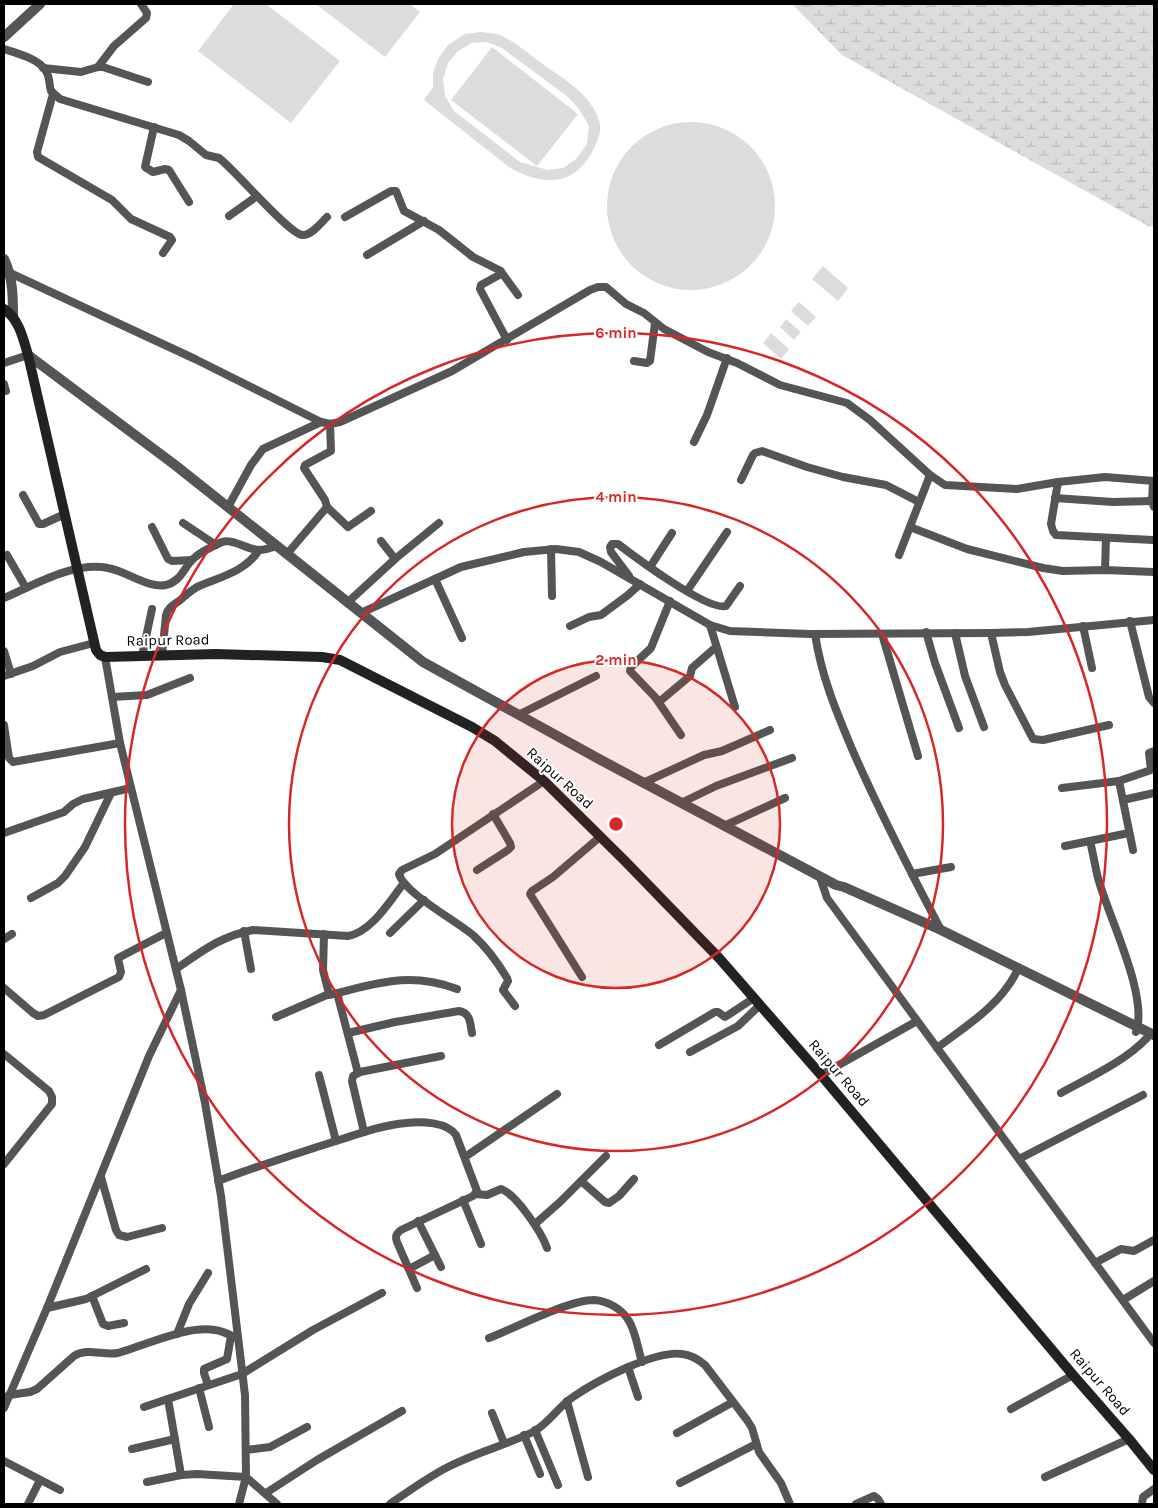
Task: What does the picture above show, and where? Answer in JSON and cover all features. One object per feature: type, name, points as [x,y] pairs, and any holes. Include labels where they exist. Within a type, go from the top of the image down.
[{"type":"main road","points":[[4,309],[13,317],[28,355],[94,643],[98,654],[104,657]]},
{"type":"main road","name":"Raipur Road","points":[[104,657],[262,655],[322,657],[340,660],[484,733],[544,781],[601,836],[719,958],[821,1075],[1130,1439],[1154,1470]]},
{"type":"street","points":[[4,37],[40,4]]},
{"type":"street","points":[[98,66],[114,46],[146,18],[146,13],[141,4]]},
{"type":"street","points":[[4,49],[27,58],[44,68],[81,72],[98,66],[148,82]]},
{"type":"street","points":[[44,68],[48,75],[49,87],[53,94],[60,99],[182,136],[206,155],[219,158],[257,196],[300,234],[307,234],[327,217]]},
{"type":"street","points":[[53,94],[37,152],[38,157],[112,200],[131,219],[170,237],[172,241],[163,253]]},
{"type":"street","points":[[154,127],[145,167],[153,172],[169,170],[189,202]]},
{"type":"street","points":[[346,218],[393,190],[397,192],[404,211],[439,230],[473,257],[500,270],[518,295]]},
{"type":"street","points":[[229,216],[257,196]]},
{"type":"street","points":[[367,255],[424,221]]},
{"type":"street","points":[[4,259],[10,273],[13,291],[13,317]]},
{"type":"street","points":[[10,273],[195,359],[321,422],[330,424],[340,422],[452,371],[598,286],[609,289],[626,304],[640,311],[655,323],[698,347],[727,358],[786,388],[847,403],[870,420],[938,482],[953,486],[1016,489],[1105,477],[1153,481],[1153,504],[1055,498]]},
{"type":"street","points":[[502,273],[481,286],[480,289],[507,340]]},
{"type":"street","points":[[634,361],[647,363],[650,361],[655,323]]},
{"type":"street","points":[[4,363],[28,355],[175,465],[423,662],[643,783],[820,877],[848,895],[1137,1030]]},
{"type":"street","points":[[694,442],[707,415],[727,358]]},
{"type":"street","points":[[228,507],[251,465],[263,449],[321,422]]},
{"type":"street","points":[[330,424],[331,451],[305,465],[304,468],[327,507],[348,527],[371,510]]},
{"type":"street","points":[[741,480],[753,455],[762,452],[834,474],[886,484],[919,502]]},
{"type":"street","points":[[899,555],[930,475]]},
{"type":"street","points":[[1058,482],[1051,524],[1052,531],[1056,535],[1153,540]]},
{"type":"street","points":[[23,495],[39,524],[46,523],[65,514]]},
{"type":"street","points":[[287,554],[327,507]]},
{"type":"street","points":[[183,523],[216,545]]},
{"type":"street","points":[[347,603],[395,559],[439,523]]},
{"type":"street","points":[[152,527],[168,559],[172,561],[192,560]]},
{"type":"street","points":[[910,527],[966,549],[1035,566],[1063,571],[1154,572]]},
{"type":"street","points":[[687,591],[727,532]]},
{"type":"street","points":[[650,567],[672,533]]},
{"type":"street","points":[[1105,570],[1106,538]]},
{"type":"street","points":[[4,598],[50,577],[96,566],[107,567],[153,584],[166,585],[178,579],[192,560],[216,545],[229,541],[260,550],[277,546]]},
{"type":"street","points":[[381,541],[395,559]]},
{"type":"street","points":[[632,579],[611,552],[610,547],[612,544],[618,544],[687,591],[718,606],[724,606],[740,586]]},
{"type":"street","points":[[551,549],[552,596]]},
{"type":"street","points":[[361,614],[461,567],[524,552],[551,549],[579,552],[601,562],[710,625],[730,631],[815,634],[991,633],[1154,620]]},
{"type":"street","points":[[162,655],[168,609],[193,590],[220,579],[250,562],[260,550]]},
{"type":"street","points":[[7,556],[26,588]]},
{"type":"street","points":[[435,578],[462,638]]},
{"type":"street","points":[[570,626],[601,615],[640,584]]},
{"type":"street","points":[[670,601],[651,648],[630,669],[632,675],[659,702],[681,734]]},
{"type":"street","points":[[142,656],[152,609]]},
{"type":"street","points":[[1130,621],[1149,697],[1154,703]]},
{"type":"street","points":[[710,625],[735,707]]},
{"type":"street","points":[[1083,626],[1092,668]]},
{"type":"street","points":[[926,632],[935,663],[959,728]]},
{"type":"street","points":[[955,633],[965,676],[984,727]]},
{"type":"street","points":[[991,633],[1005,685],[1033,739],[1043,740],[1109,725]]},
{"type":"street","points":[[815,634],[820,664],[836,713],[864,778],[941,930]]},
{"type":"street","points":[[882,634],[918,756]]},
{"type":"street","points":[[4,651],[7,675],[60,652],[94,643]]},
{"type":"street","points":[[659,702],[690,676],[691,669],[716,647]]},
{"type":"street","points":[[104,657],[120,743],[181,990],[205,1103],[218,1181],[234,1337],[245,1395],[246,1477],[239,1504]]},
{"type":"street","points":[[518,715],[596,676]]},
{"type":"street","points":[[112,697],[147,695],[190,678]]},
{"type":"street","points":[[4,725],[9,758],[13,762],[120,743]]},
{"type":"street","points":[[643,783],[704,755],[722,751],[770,730]]},
{"type":"street","points":[[1062,788],[1119,781],[1150,770],[1149,753],[1154,751]]},
{"type":"street","points":[[682,803],[716,786],[792,758]]},
{"type":"street","points":[[515,1006],[503,990],[507,978],[488,950],[469,932],[424,900],[404,883],[399,876],[402,870],[435,854],[544,781]]},
{"type":"street","points":[[1119,781],[1133,850]]},
{"type":"street","points":[[4,833],[64,812],[83,798],[131,788]]},
{"type":"street","points":[[31,898],[58,883],[65,876],[85,847],[110,792]]},
{"type":"street","points":[[1123,800],[1154,793]]},
{"type":"street","points":[[724,826],[785,798]]},
{"type":"street","points":[[477,870],[510,847],[510,842],[493,814]]},
{"type":"street","points":[[1065,846],[1129,833]]},
{"type":"street","points":[[582,977],[530,894],[601,836]]},
{"type":"street","points":[[1090,841],[1098,879],[1128,965],[1139,1007],[1140,1020],[1137,1030]]},
{"type":"street","points":[[912,874],[951,867]]},
{"type":"street","points":[[820,877],[827,898],[1154,1343]]},
{"type":"street","points":[[176,970],[218,940],[252,930],[278,930],[348,936],[364,931],[404,883]]},
{"type":"street","points":[[836,886],[844,887],[941,930],[1152,1038],[1126,1056],[1061,1093]]},
{"type":"street","points":[[390,933],[424,900]]},
{"type":"street","points":[[244,932],[251,969]]},
{"type":"street","points":[[4,988],[38,1016],[44,1015],[119,977],[121,974],[118,958],[166,933]]},
{"type":"street","points":[[4,939],[12,934]]},
{"type":"street","points":[[324,934],[323,970],[330,992],[329,995]]},
{"type":"street","points":[[937,1048],[995,1003],[1016,974]]},
{"type":"street","points":[[276,1017],[329,995],[381,982],[416,979],[442,983],[457,989]]},
{"type":"street","points":[[4,1408],[47,1308],[149,1056],[181,990]]},
{"type":"street","points":[[337,993],[358,1073]]},
{"type":"street","points":[[659,1045],[715,1012],[725,1017],[757,1002]]},
{"type":"street","points":[[690,1052],[738,1026],[757,1002]]},
{"type":"street","points":[[348,1033],[395,1022],[459,1011],[466,1012],[469,1016],[472,1033]]},
{"type":"street","points":[[821,1075],[917,1021]]},
{"type":"street","points":[[4,1054],[49,1091],[53,1100],[52,1104],[4,1164]]},
{"type":"street","points":[[364,1132],[352,1081],[353,1076],[358,1073],[441,1056]]},
{"type":"street","points":[[319,1074],[336,1141]]},
{"type":"street","points":[[465,1157],[557,1094]]},
{"type":"street","points":[[1019,1159],[1143,1095]]},
{"type":"street","points":[[218,1181],[268,1162],[364,1132],[416,1122],[441,1125],[455,1133],[477,1188],[476,1194]]},
{"type":"street","points":[[535,1224],[606,1156]]},
{"type":"street","points":[[100,1177],[119,1235],[127,1237],[162,1228]]},
{"type":"street","points":[[581,1181],[605,1202],[609,1203],[619,1196],[634,1179]]},
{"type":"street","points":[[417,1288],[396,1236],[401,1230],[418,1221],[476,1194],[487,1195],[498,1190],[504,1190],[535,1224],[547,1248]]},
{"type":"street","points":[[463,1200],[480,1244]]},
{"type":"street","points":[[418,1221],[441,1267]]},
{"type":"street","points":[[1095,1263],[1121,1249],[1134,1250],[1154,1240]]},
{"type":"street","points":[[409,1269],[435,1255]]},
{"type":"street","points":[[47,1308],[80,1301],[146,1269]]},
{"type":"street","points":[[177,1334],[189,1304],[208,1273]]},
{"type":"street","points":[[1123,1300],[1154,1281]]},
{"type":"street","points":[[144,1408],[242,1374],[313,1330],[382,1293]]},
{"type":"street","points":[[92,1296],[103,1324],[108,1326],[124,1323]]},
{"type":"street","points":[[489,1338],[565,1307],[593,1300],[611,1304],[630,1322],[642,1362]]},
{"type":"street","points":[[9,1395],[37,1389],[81,1352],[118,1353],[177,1334],[214,1330],[234,1337]]},
{"type":"street","points":[[208,1385],[204,1369],[227,1359],[234,1337]]},
{"type":"street","points":[[390,1504],[448,1466],[535,1430],[546,1423],[567,1401],[587,1388],[628,1367],[674,1353],[693,1356],[705,1365],[748,1420],[762,1457],[781,1483],[790,1504]]},
{"type":"street","points":[[628,1367],[638,1396]]},
{"type":"street","points":[[1011,1409],[1073,1374]]},
{"type":"street","points":[[199,1388],[209,1427]]},
{"type":"street","points":[[168,1399],[181,1475]]},
{"type":"street","points":[[567,1401],[588,1477]]},
{"type":"street","points":[[677,1433],[733,1402]]},
{"type":"street","points":[[266,1494],[317,1460],[402,1411]]},
{"type":"street","points":[[492,1413],[504,1443]]},
{"type":"street","points":[[246,1450],[270,1447],[307,1427]]},
{"type":"street","points":[[535,1430],[558,1485]]},
{"type":"street","points":[[524,1435],[540,1474]]},
{"type":"street","points":[[132,1448],[175,1439]]},
{"type":"street","points":[[1045,1477],[1130,1439]]},
{"type":"street","points":[[680,1483],[756,1444]]},
{"type":"street","points":[[4,1461],[60,1490]]},
{"type":"street","points":[[147,1482],[196,1474],[246,1477],[277,1504]]},
{"type":"street","points":[[28,1504],[40,1480]]},
{"type":"street","points":[[1142,1504],[1143,1497],[1154,1489]]},
{"type":"street","points":[[856,1504],[874,1496],[877,1497],[881,1504]]},
{"type":"green space","points":[[234,4],[266,4],[340,61],[291,123],[198,51]]},
{"type":"green space","points":[[316,4],[410,4],[420,12],[385,57]]},
{"type":"green space","points":[[792,4],[1154,4],[1154,225],[1150,227],[842,55]]},
{"type":"green space","points":[[481,32],[498,34],[506,38],[582,93],[595,111],[600,125],[600,132],[591,154],[574,173],[564,178],[543,180],[521,173],[509,167],[424,100],[433,87],[433,73],[438,59],[448,45],[465,34]],"holes":[[[487,42],[502,48],[568,97],[579,109],[589,126],[587,144],[576,159],[563,168],[548,170],[520,162],[454,111],[445,96],[443,79],[448,63],[458,51],[472,43]]]},
{"type":"green space","points":[[492,47],[578,114],[537,166],[451,100]]},
{"type":"green space","points":[[699,122],[723,128],[751,146],[761,159],[772,181],[775,206],[772,231],[761,253],[751,266],[738,276],[716,287],[683,290],[666,287],[651,280],[637,271],[626,260],[610,231],[607,198],[610,181],[617,166],[626,152],[637,141],[666,125]]},
{"type":"green space","points":[[823,266],[848,288],[838,301],[812,279]]},
{"type":"green space","points":[[799,302],[816,317],[808,326],[791,311]]},
{"type":"green space","points":[[786,319],[801,332],[794,340],[780,327]]},
{"type":"green space","points":[[771,333],[789,349],[781,359],[763,343]]}]
